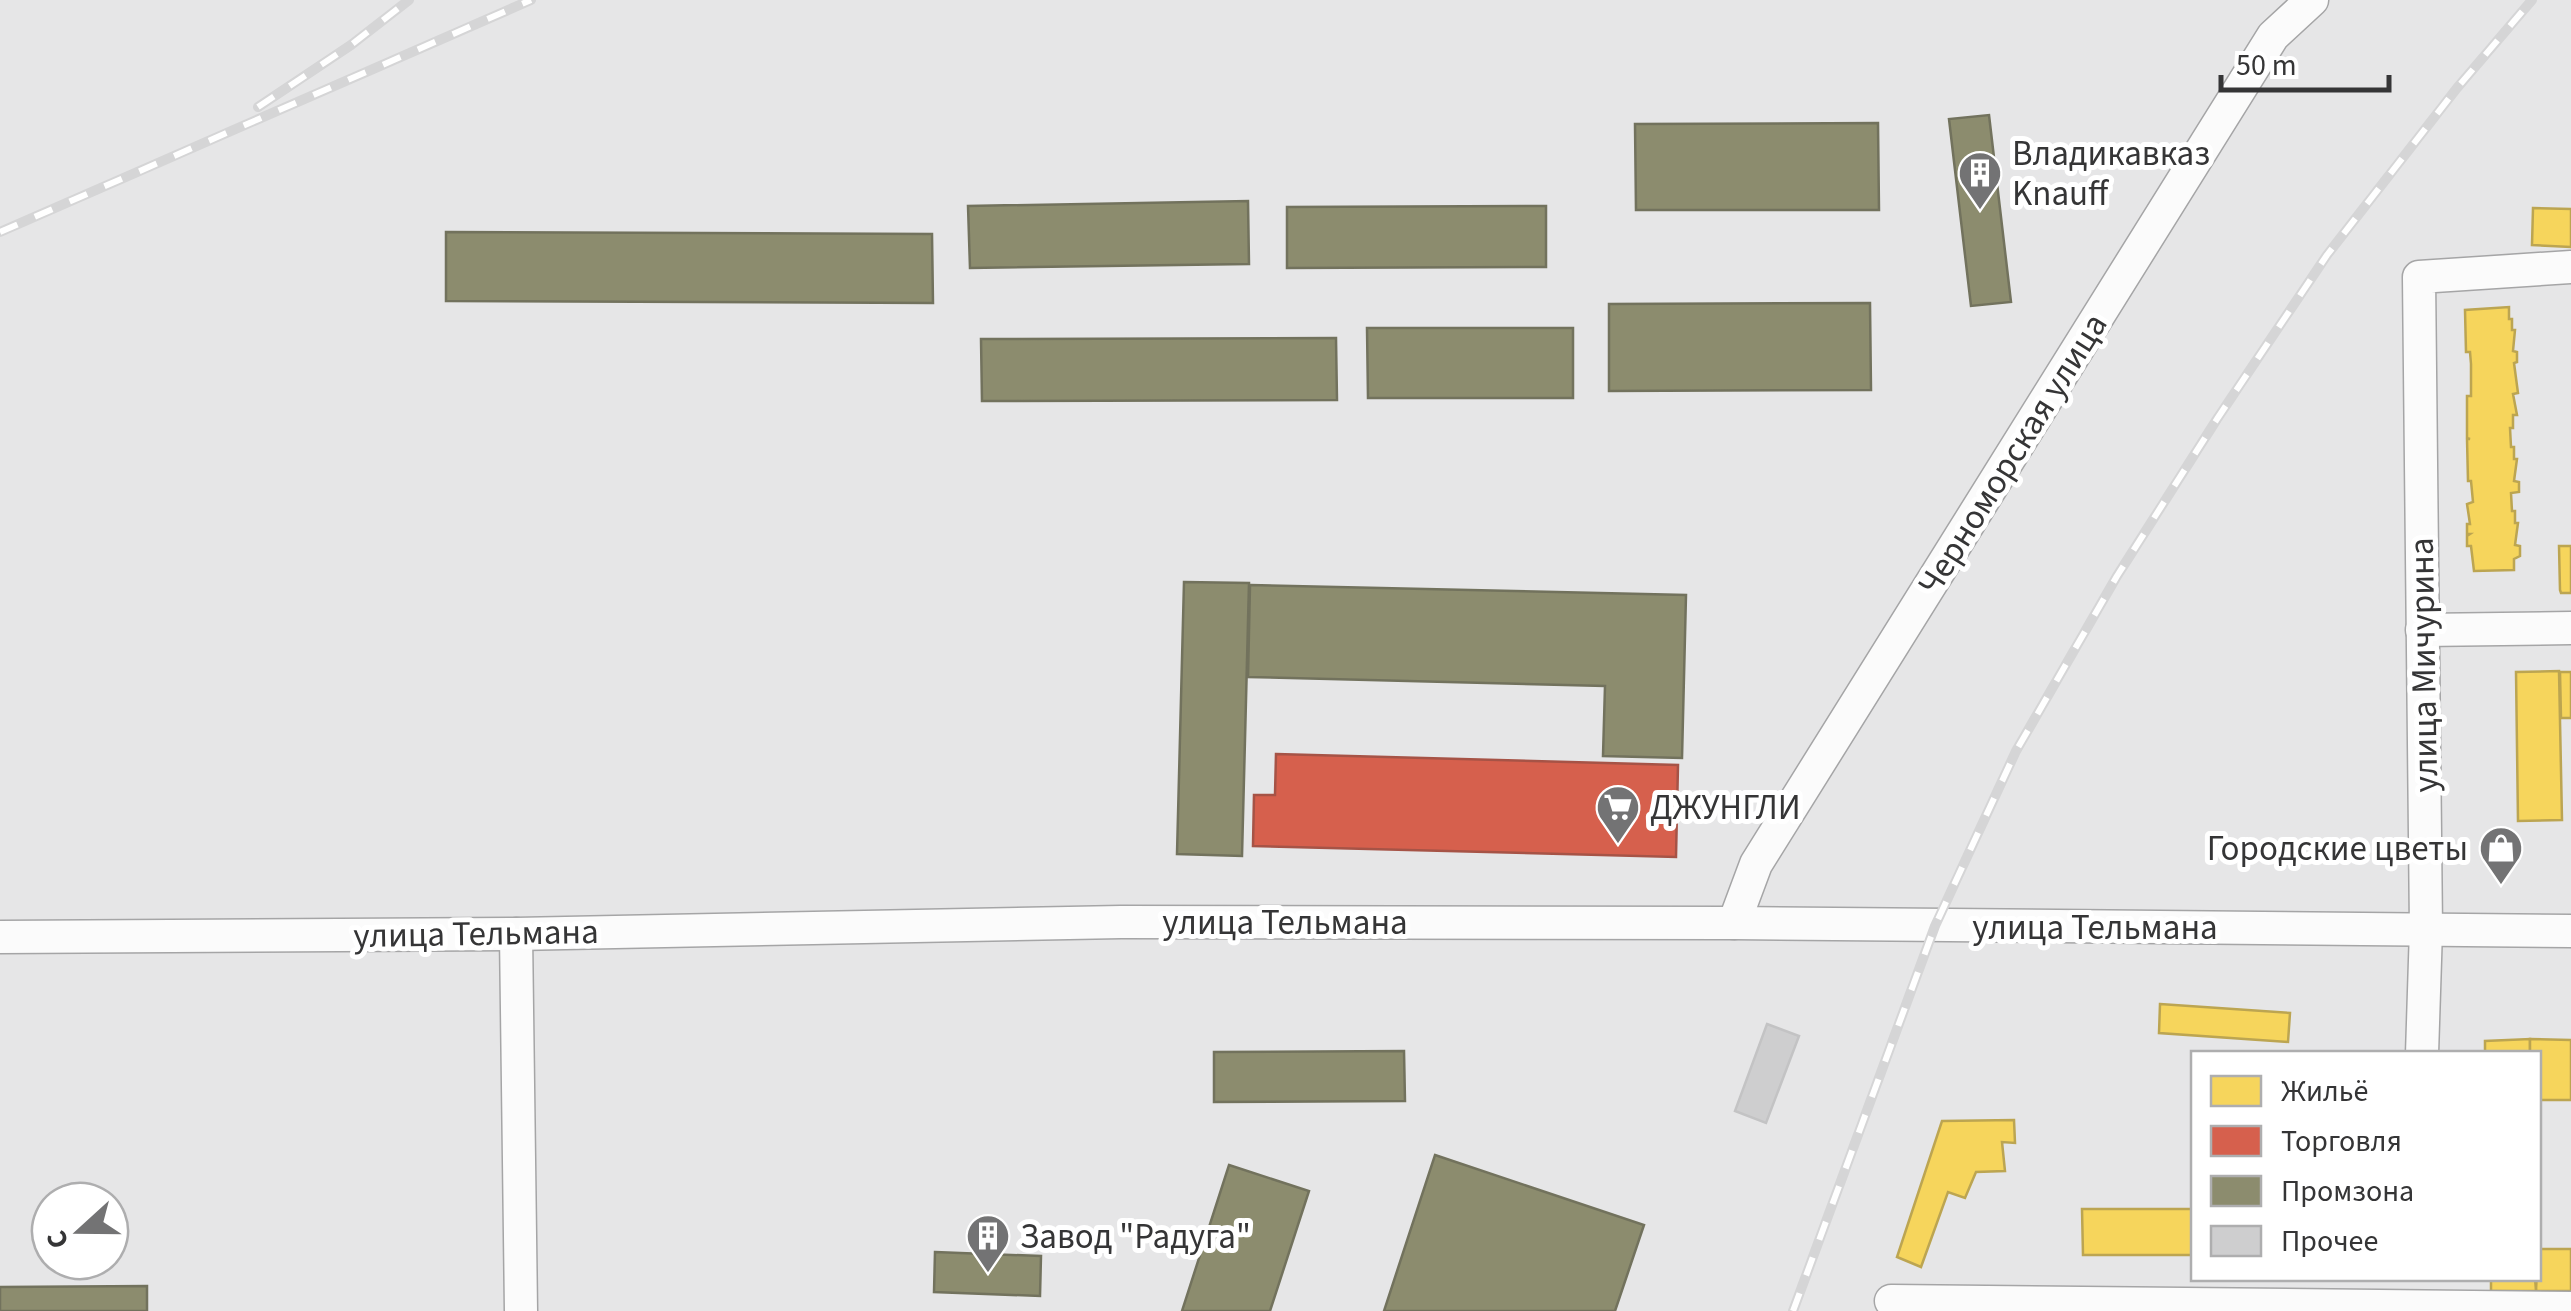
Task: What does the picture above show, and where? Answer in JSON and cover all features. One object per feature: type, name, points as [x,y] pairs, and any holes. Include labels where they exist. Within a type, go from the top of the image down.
[{"type":"street","name":"Черноморская улица","points":[[1734,923],[1756,864],[1996,478],[2273,36],[2312,0]]},
{"type":"street","name":"улица Мичурина","points":[[2422,1051],[2426,929],[2418,277],[2571,267]]},
{"type":"street","points":[[2422,630],[2571,628]]},
{"type":"street","name":"улица Тельмана","points":[[0,937],[516,934],[1102,922],[2571,930]]},
{"type":"street","points":[[516,934],[521,1311]]},
{"type":"street","points":[[1890,1302],[2419,1298],[2571,1308]]},
{"type":"building: Жильё","points":[[2533,208],[2571,209],[2571,247],[2532,245]]},
{"type":"building: Жильё","points":[[2509,307],[2509,319],[2515,330],[2518,393],[2513,394],[2517,415],[2513,415],[2510,428],[2511,447],[2517,459],[2514,481],[2519,482],[2519,492],[2511,493],[2512,511],[2518,523],[2515,545],[2520,546],[2520,556],[2514,559],[2514,570],[2474,571],[2471,546],[2467,546],[2467,504],[2473,502],[2468,481],[2467,396],[2471,396],[2471,364],[2470,352],[2466,352],[2465,310]]},
{"type":"building: Жильё","points":[[2559,546],[2571,546],[2571,593],[2560,590]]},
{"type":"building: Жильё","points":[[2559,671],[2562,820],[2518,821],[2516,672]]},
{"type":"building: Жильё","points":[[2560,672],[2571,672],[2571,718],[2561,718]]},
{"type":"building: Жильё","points":[[2160,1004],[2290,1013],[2288,1042],[2159,1033]]},
{"type":"building: Жильё","points":[[2530,1039],[2530,1051],[2485,1051],[2485,1041]]},
{"type":"building: Жильё","points":[[2530,1039],[2571,1040],[2571,1100],[2541,1100],[2541,1051],[2530,1051]]},
{"type":"building: Жильё","points":[[2014,1120],[2015,1143],[2002,1142],[2005,1171],[1976,1172],[1965,1198],[1948,1192],[1921,1267],[1897,1257],[1942,1121]]},
{"type":"building: Жильё","points":[[2082,1209],[2191,1209],[2191,1255],[2083,1255]]},
{"type":"building: Жильё","points":[[2541,1249],[2571,1249],[2571,1291],[2536,1291],[2536,1281],[2541,1281]]},
{"type":"building: Жильё","points":[[2491,1281],[2535,1281],[2536,1291],[2491,1291]]},
{"type":"building: Торговля","points":[[1276,754],[1678,765],[1676,857],[1253,846],[1254,795],[1275,795]]},
{"type":"building: Промзона","name":"Владикавказ Knauff","points":[[1989,115],[2011,302],[1971,306],[1949,119]]},
{"type":"building: Промзона","points":[[1878,123],[1879,210],[1636,210],[1635,124]]},
{"type":"building: Промзона","points":[[1248,201],[1249,264],[970,268],[968,206]]},
{"type":"building: Промзона","points":[[1546,206],[1546,267],[1287,268],[1287,207]]},
{"type":"building: Промзона","points":[[446,232],[932,234],[933,303],[446,301]]},
{"type":"building: Промзона","points":[[1870,303],[1871,390],[1609,391],[1609,304]]},
{"type":"building: Промзона","points":[[1367,328],[1573,328],[1573,398],[1368,398]]},
{"type":"building: Промзона","points":[[1336,338],[1337,400],[982,401],[981,339]]},
{"type":"building: Промзона","points":[[1184,582],[1249,583],[1242,856],[1177,854]]},
{"type":"building: Промзона","points":[[1250,585],[1686,595],[1682,758],[1603,756],[1605,686],[1248,677]]},
{"type":"building: Промзона","points":[[1404,1051],[1405,1101],[1214,1102],[1214,1052]]},
{"type":"building: Промзона","points":[[1435,1155],[1644,1225],[1615,1311],[1384,1311]]},
{"type":"building: Промзона","points":[[1229,1165],[1309,1191],[1270,1311],[1182,1311]]},
{"type":"building: Промзона","name":"Завод \"Радуга\"","points":[[935,1252],[1041,1256],[1040,1296],[934,1292]]},
{"type":"building: Промзона","points":[[147,1286],[147,1311],[0,1311],[0,1287]]},
{"type":"building: Прочее","points":[[1767,1024],[1799,1036],[1766,1123],[1735,1111]]},
{"type":"railway","points":[[258,107],[351,45],[409,0]]},
{"type":"railway","points":[[0,232],[531,0]]},
{"type":"railway","points":[[1793,1311],[1935,926],[2016,751],[2117,576],[2327,255],[2457,88],[2532,0]]},
{"type":"place","name":"Владикавказ Knauff","points":[[1980,211]]},
{"type":"place","name":"ДЖУНГЛИ","points":[[1618,845]]},
{"type":"place","name":"Городские цветы","points":[[2501,886]]},
{"type":"place","name":"Завод \"Радуга\"","points":[[988,1274]]}]
